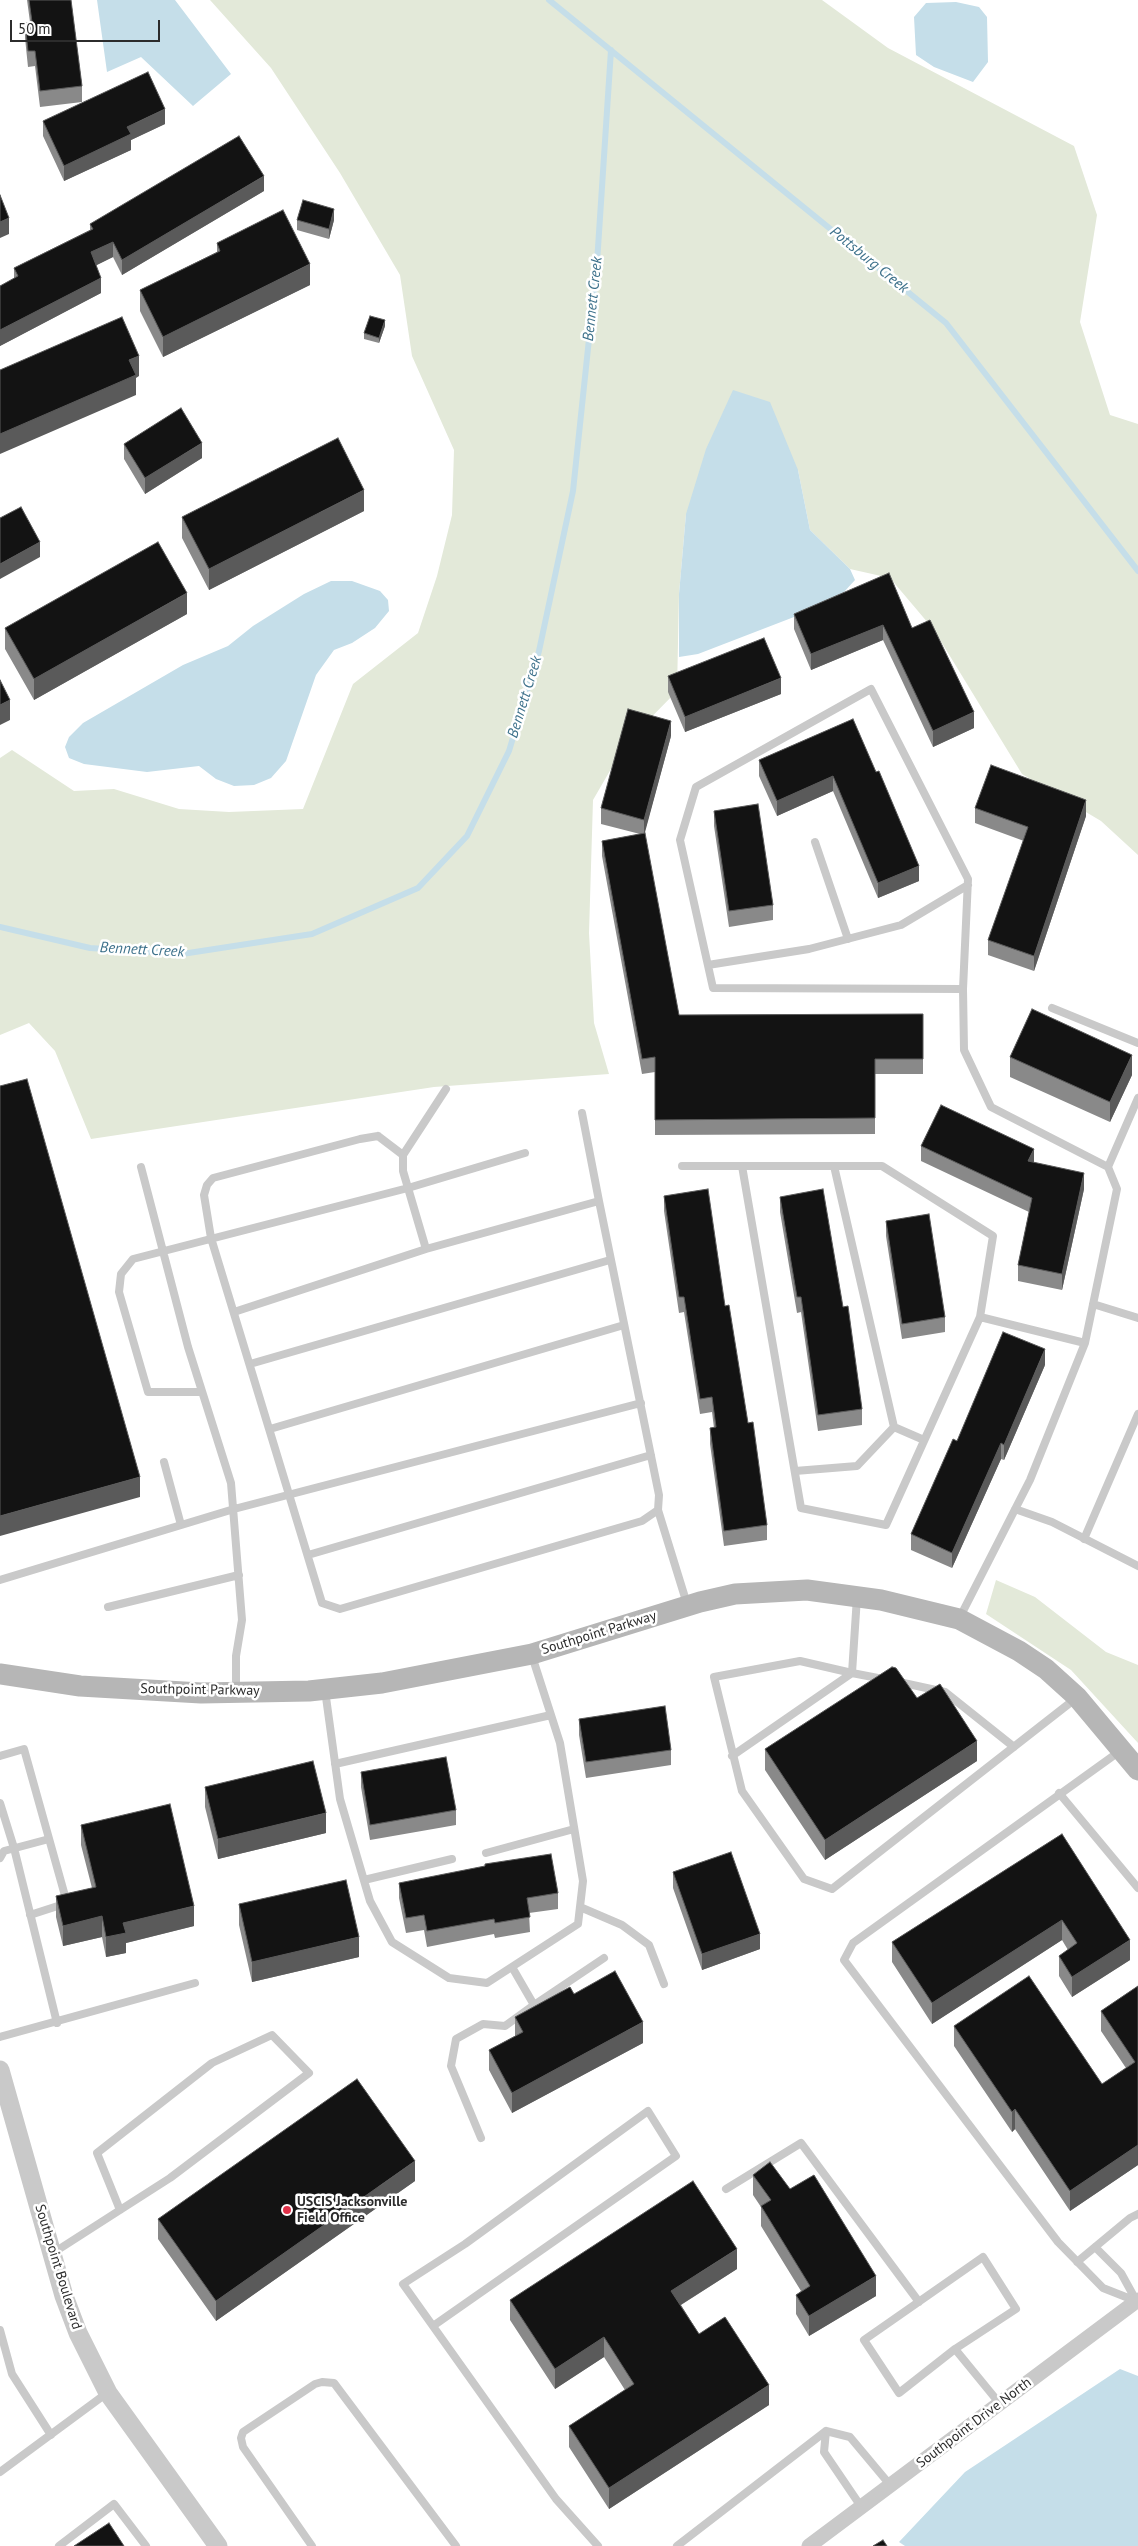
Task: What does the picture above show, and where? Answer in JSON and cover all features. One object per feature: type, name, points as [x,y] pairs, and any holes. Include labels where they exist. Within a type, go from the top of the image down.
[{"type":"main road","name":"Southpoint Parkway","points":[[0,1674],[80,1686],[236,1692],[324,1689],[436,1674],[532,1654],[687,1606],[735,1594],[807,1590],[857,1595],[959,1619],[1019,1651],[1046,1669],[1077,1697],[1138,1770]]},
{"type":"street","name":"Southpoint Boulevard","points":[[0,2070],[52,2253],[78,2333],[108,2393],[218,2546]]},
{"type":"street","name":"Southpoint Drive North","points":[[809,2546],[1137,2302]]},
{"type":"lane","points":[[959,1619],[1030,1480],[1085,1343],[1116,1189],[1108,1167],[991,1107],[964,1050],[963,989],[968,879],[871,689],[696,787],[680,840],[713,988],[963,989]]},
{"type":"lane","points":[[815,842],[848,939]]},
{"type":"lane","points":[[708,965],[809,949],[900,925],[968,885]]},
{"type":"lane","points":[[1052,1008],[1138,1043]]},
{"type":"lane","points":[[426,1248],[403,1171],[404,1155],[446,1089]]},
{"type":"lane","points":[[1108,1167],[1138,1098]]},
{"type":"lane","points":[[582,1113],[610,1260],[659,1495],[658,1510],[687,1606]]},
{"type":"lane","points":[[404,1155],[378,1136],[360,1139],[213,1178],[206,1185],[204,1195],[212,1238],[322,1603],[340,1609],[642,1521],[658,1510]]},
{"type":"lane","points":[[202,1392],[148,1392],[119,1292],[121,1274],[133,1258],[408,1188],[525,1153]]},
{"type":"lane","points":[[682,1166],[742,1166],[834,1166],[882,1166],[993,1236],[980,1317],[886,1525],[801,1508],[742,1166]]},
{"type":"lane","points":[[834,1166],[894,1427]]},
{"type":"lane","points":[[141,1167],[188,1347],[231,1483],[242,1620],[236,1656],[236,1692]]},
{"type":"lane","points":[[234,1312],[426,1248],[599,1201]]},
{"type":"lane","points":[[250,1364],[610,1260]]},
{"type":"lane","points":[[1093,1304],[1138,1318]]},
{"type":"lane","points":[[980,1317],[1085,1343]]},
{"type":"lane","points":[[270,1429],[624,1326]]},
{"type":"lane","points":[[0,1580],[234,1509],[641,1403]]},
{"type":"lane","points":[[1084,1539],[1138,1414]]},
{"type":"lane","points":[[795,1471],[857,1466],[894,1427]]},
{"type":"lane","points":[[894,1427],[924,1440]]},
{"type":"lane","points":[[308,1555],[651,1455]]},
{"type":"lane","points":[[164,1462],[181,1525]]},
{"type":"lane","points":[[1015,1509],[1052,1522],[1138,1566]]},
{"type":"lane","points":[[108,1607],[239,1575]]},
{"type":"lane","points":[[852,1673],[857,1595]]},
{"type":"lane","points":[[324,1689],[340,1799],[370,1901],[392,1942],[449,1978],[487,1983],[578,1924],[583,1881],[560,1743],[532,1654]]},
{"type":"lane","points":[[1014,1746],[945,1692],[800,1661],[714,1677],[742,1791],[804,1879],[832,1889],[1077,1697]]},
{"type":"lane","points":[[732,1756],[852,1673]]},
{"type":"lane","points":[[335,1764],[551,1715]]},
{"type":"lane","points":[[0,1756],[24,1749],[67,1903],[30,1915]]},
{"type":"lane","points":[[1121,1750],[853,1943],[844,1960],[1058,2242],[1103,2288],[1137,2302]]},
{"type":"lane","points":[[1059,1794],[1138,1888]]},
{"type":"lane","points":[[0,1803],[14,1848],[57,2023]]},
{"type":"lane","points":[[486,1853],[574,1830]]},
{"type":"lane","points":[[1,1852],[49,1840]]},
{"type":"lane","points":[[364,1880],[452,1859]]},
{"type":"lane","points":[[580,1907],[622,1925],[649,1945],[664,1984]]},
{"type":"lane","points":[[481,2138],[451,2066],[456,2039],[483,2024],[505,2026],[604,1958]]},
{"type":"lane","points":[[512,1967],[534,2005]]},
{"type":"lane","points":[[0,2037],[57,2023],[195,1983]]},
{"type":"lane","points":[[52,2253],[120,2210],[170,2178],[310,2073],[272,2035],[212,2063],[97,2152],[120,2210]]},
{"type":"lane","points":[[433,2326],[676,2156],[648,2111],[465,2244],[404,2284],[433,2326],[556,2499],[598,2546]]},
{"type":"lane","points":[[726,2188],[801,2143],[919,2302]]},
{"type":"lane","points":[[1077,2262],[1138,2214]]},
{"type":"lane","points":[[1095,2247],[1121,2274],[1137,2302]]},
{"type":"lane","points":[[983,2258],[1016,2309],[956,2349],[899,2393],[864,2340],[983,2258]]},
{"type":"lane","points":[[0,2330],[12,2374],[51,2435]]},
{"type":"lane","points":[[956,2349],[1000,2404]]},
{"type":"lane","points":[[312,2546],[243,2447],[241,2438],[243,2432],[315,2384],[322,2382],[334,2383],[456,2546]]},
{"type":"lane","points":[[1,2470],[108,2393]]},
{"type":"lane","points":[[826,2431],[850,2437],[891,2486]]},
{"type":"lane","points":[[826,2431],[824,2452],[862,2508]]},
{"type":"lane","points":[[677,2546],[826,2431]]},
{"type":"lane","points":[[58,2546],[114,2504],[146,2546]]},
{"type":"green space","points":[[210,0],[822,0],[888,48],[1074,146],[1097,215],[1080,322],[1110,415],[1138,424],[1138,855],[1101,821],[1022,774],[934,630],[890,578],[850,569],[810,530],[798,470],[686,514],[679,594],[677,691],[626,743],[593,800],[589,933],[594,1023],[609,1074],[434,1087],[91,1139],[55,1051],[29,1023],[0,1035],[0,758],[12,750],[74,791],[114,789],[179,809],[229,812],[303,809],[353,684],[418,633],[437,576],[452,515],[454,450],[412,356],[400,275],[340,173],[271,68]]},
{"type":"green space","points":[[996,1580],[1035,1597],[1106,1652],[1138,1665],[1138,1743],[1071,1670],[986,1614]]},
{"type":"water","points":[[97,0],[175,0],[231,74],[193,106],[141,57],[107,72]]},
{"type":"water","points":[[956,2],[979,7],[987,17],[988,62],[973,82],[934,67],[916,55],[914,17],[926,3]]},
{"type":"water","points":[[733,390],[770,402],[798,470],[810,530],[850,569],[855,580],[844,592],[794,617],[698,654],[679,657],[679,594],[686,514],[706,449]]},
{"type":"water","points":[[331,581],[352,581],[380,591],[388,600],[389,611],[375,628],[352,643],[334,650],[316,675],[286,761],[271,778],[254,785],[234,786],[216,779],[199,766],[147,772],[84,764],[69,758],[65,747],[69,737],[83,723],[183,665],[228,646],[253,626],[304,594]]},
{"type":"water","points":[[1120,2369],[1138,2376],[1138,2546],[905,2546],[899,2542],[965,2472]]},
{"type":"building","points":[[29,0],[71,0],[82,86],[40,91],[35,51],[28,51],[25,23],[32,22]]},
{"type":"building","points":[[148,72],[165,109],[127,127],[131,134],[64,166],[43,121]]},
{"type":"building","points":[[239,136],[264,176],[122,260],[113,242],[91,252],[101,278],[0,330],[0,286],[18,276],[14,268],[93,229],[90,224]]},
{"type":"building","points":[[0,195],[9,218],[0,222]]},
{"type":"building","points":[[303,200],[334,209],[329,229],[297,220]]},
{"type":"building","points":[[283,210],[310,264],[163,337],[140,290],[220,251],[217,243]]},
{"type":"building","points":[[370,316],[385,320],[379,338],[364,333]]},
{"type":"building","points":[[122,317],[139,356],[129,360],[136,375],[0,434],[0,370]]},
{"type":"building","points":[[181,408],[202,443],[145,478],[124,444]]},
{"type":"building","points":[[338,438],[364,490],[209,569],[182,517]]},
{"type":"building","points":[[21,507],[40,542],[0,564],[0,518]]},
{"type":"building","points":[[158,542],[187,593],[34,679],[5,628]]},
{"type":"building","points":[[889,573],[912,628],[930,620],[974,712],[933,731],[883,625],[811,654],[794,614]]},
{"type":"building","points":[[764,638],[781,678],[685,717],[668,676]]},
{"type":"building","points":[[0,680],[10,700],[0,705]]},
{"type":"building","points":[[628,709],[671,721],[644,820],[601,808]]},
{"type":"building","points":[[853,719],[876,772],[879,771],[919,866],[878,883],[833,776],[777,801],[759,760]]},
{"type":"building","points":[[991,765],[1086,800],[1034,956],[988,940],[1028,827],[975,808]]},
{"type":"building","points":[[758,804],[773,905],[729,911],[714,811]]},
{"type":"building","points":[[645,833],[679,1015],[923,1014],[923,1059],[875,1059],[875,1118],[655,1120],[655,1057],[642,1059],[602,841]]},
{"type":"building","points":[[1032,1009],[1132,1055],[1110,1102],[1010,1057]]},
{"type":"building","points":[[27,1079],[140,1477],[0,1516],[0,1086]]},
{"type":"building","points":[[941,1105],[1034,1149],[1028,1161],[1084,1173],[1062,1274],[1018,1265],[1032,1198],[921,1146]]},
{"type":"building","points":[[708,1189],[725,1306],[729,1305],[748,1423],[753,1422],[767,1525],[724,1531],[710,1428],[716,1427],[712,1397],[700,1399],[684,1297],[679,1297],[664,1196]]},
{"type":"building","points":[[823,1189],[843,1307],[848,1306],[862,1409],[818,1415],[801,1297],[797,1297],[780,1197]]},
{"type":"building","points":[[929,1214],[945,1317],[902,1324],[886,1221]]},
{"type":"building","points":[[1003,1332],[1045,1349],[1004,1445],[1001,1443],[952,1553],[911,1534],[953,1439],[957,1441]]},
{"type":"building","points":[[892,1667],[896,1668],[917,1698],[940,1684],[977,1741],[825,1840],[765,1749]]},
{"type":"building","points":[[665,1706],[671,1750],[586,1762],[579,1719]]},
{"type":"building","points":[[446,1757],[456,1810],[370,1825],[361,1772]]},
{"type":"building","points":[[313,1761],[326,1813],[218,1839],[205,1787]]},
{"type":"building","points":[[170,1804],[194,1906],[123,1923],[126,1933],[106,1937],[102,1916],[63,1926],[56,1896],[96,1887],[81,1825]]},
{"type":"building","points":[[1062,1834],[1130,1940],[1072,1977],[1059,1956],[1077,1943],[1062,1920],[932,2003],[892,1942]]},
{"type":"building","points":[[731,1852],[760,1934],[702,1954],[673,1872]]},
{"type":"building","points":[[551,1854],[558,1893],[527,1898],[530,1917],[495,1923],[494,1919],[427,1931],[424,1915],[406,1918],[399,1883],[485,1866],[485,1864]]},
{"type":"building","points":[[346,1880],[359,1937],[252,1962],[239,1904]]},
{"type":"building","points":[[615,1971],[643,2022],[512,2093],[489,2050],[523,2032],[515,2017],[570,1987],[574,1994]]},
{"type":"building","points":[[1029,1976],[1102,2084],[1135,2062],[1101,2011],[1138,1986],[1138,2145],[1070,2191],[1015,2109],[1012,2112],[954,2026]]},
{"type":"building","name":"USCIS Jacksonville Field Office","points":[[357,2079],[415,2161],[216,2301],[158,2219]]},
{"type":"building","points":[[770,2162],[790,2189],[814,2175],[876,2276],[809,2316],[796,2295],[810,2286],[761,2206],[771,2200],[753,2175]]},
{"type":"building","points":[[693,2181],[737,2249],[671,2291],[699,2334],[725,2317],[769,2385],[609,2488],[569,2426],[634,2384],[604,2337],[555,2369],[510,2300]]},
{"type":"building","points":[[109,2523],[124,2546],[74,2546]]},
{"type":"building","points":[[883,2540],[887,2546],[873,2546]]},
{"type":"waterway","name":"Pottsburg Creek","points":[[549,0],[946,323],[1138,571]]},
{"type":"waterway","name":"Bennett Creek","points":[[0,927],[90,948],[182,954],[312,934],[418,888],[467,836],[509,751],[539,651],[573,491],[597,263],[611,50]]},
{"type":"place","name":"USCIS Jacksonville Field Office","points":[[287,2210]]}]
